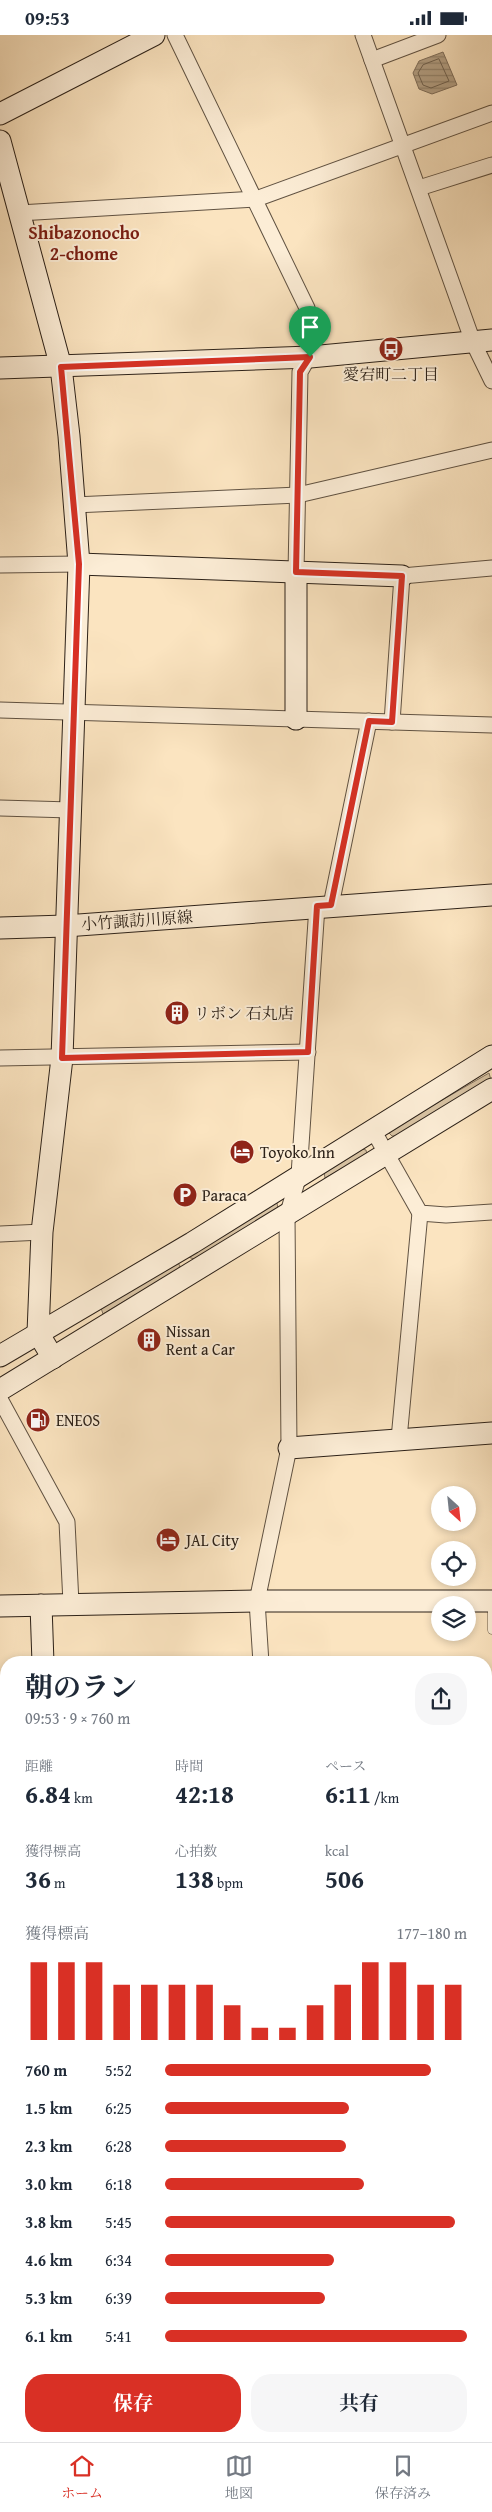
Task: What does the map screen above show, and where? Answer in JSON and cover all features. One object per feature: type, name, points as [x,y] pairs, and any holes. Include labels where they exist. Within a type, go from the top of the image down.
[{"type":"street","points":[[0,114],[154,35]]},
{"type":"street","points":[[175,35],[256,199],[307,308],[314,339],[310,357],[300,372],[296,572],[296,719]]},
{"type":"street","points":[[363,35],[419,188],[482,341],[492,381]]},
{"type":"street","points":[[372,60],[438,35]]},
{"type":"street","points":[[20,213],[256,199],[492,113]]},
{"type":"street","name":"小竹諏訪川原線","points":[[0,141],[61,367],[79,564],[71,810],[65,925],[492,895]]},
{"type":"street","points":[[419,188],[492,165]]},
{"type":"street","points":[[0,367],[61,367],[310,357],[482,341]]},
{"type":"street","points":[[74,505],[298,495],[492,450]]},
{"type":"street","points":[[0,565],[79,564],[402,576],[492,568]]},
{"type":"street","points":[[392,722],[402,576]]},
{"type":"street","points":[[0,710],[492,725]]},
{"type":"street","points":[[261,1656],[257,1601],[289,1448],[287,1216],[299,1175],[308,1052],[324,906],[369,721]]},
{"type":"street","points":[[0,808],[71,810]]},
{"type":"street","points":[[0,928],[65,925],[62,1058],[42,1232],[38,1333],[53,1358]]},
{"type":"street","points":[[0,1059],[308,1052]]},
{"type":"street","points":[[0,1356],[192,1243],[492,1056]]},
{"type":"street","points":[[0,1390],[492,1089]]},
{"type":"street","points":[[373,1130],[420,1213],[399,1439]]},
{"type":"street","points":[[420,1213],[446,1215],[492,1212]]},
{"type":"street","points":[[0,1234],[42,1232]]},
{"type":"street","points":[[0,1399],[67,1523],[71,1603]]},
{"type":"street","points":[[289,1448],[492,1433]]},
{"type":"street","points":[[0,1606],[71,1603],[257,1601],[492,1601]]},
{"type":"street","points":[[41,1605],[44,1656]]},
{"type":"lane","points":[[492,1601],[492,1630]]},
{"type":"shaded area","points":[[489,1073],[491,1080],[396,1136],[392,1136],[389,1133],[390,1130]]},
{"type":"shaded area","points":[[362,1149],[366,1150],[367,1155],[325,1178],[324,1172]]},
{"type":"shaded area","points":[[273,1203],[277,1203],[278,1209],[194,1259],[188,1257]]},
{"type":"shaded area","points":[[178,1263],[180,1266],[177,1270],[103,1314],[101,1308]]},
{"type":"water","points":[[443,52],[457,85],[432,94],[419,89],[413,73],[419,61]]},
{"type":"place","name":"愛宕町二丁目","points":[[391,349]]},
{"type":"place","name":"リボン 石丸店","points":[[177,1013]]},
{"type":"place","name":"Toyoko Inn","points":[[242,1152]]},
{"type":"place","name":"Paraca","points":[[185,1195]]},
{"type":"place","name":"Nissan Rent a Car","points":[[149,1340]]},
{"type":"place","name":"ENEOS","points":[[38,1420]]},
{"type":"place","name":"JAL City","points":[[168,1540]]},
{"type":"district","name":"Shibazonocho 2-chome","points":[[84,242]]},
{"type":"route","points":[[310,357],[300,372],[299,506],[296,572],[402,576],[392,722],[369,721],[331,905],[317,906],[308,1052],[62,1058],[65,925],[71,831],[73,712],[78,633],[79,564],[69,437],[61,367],[310,357]]}]
